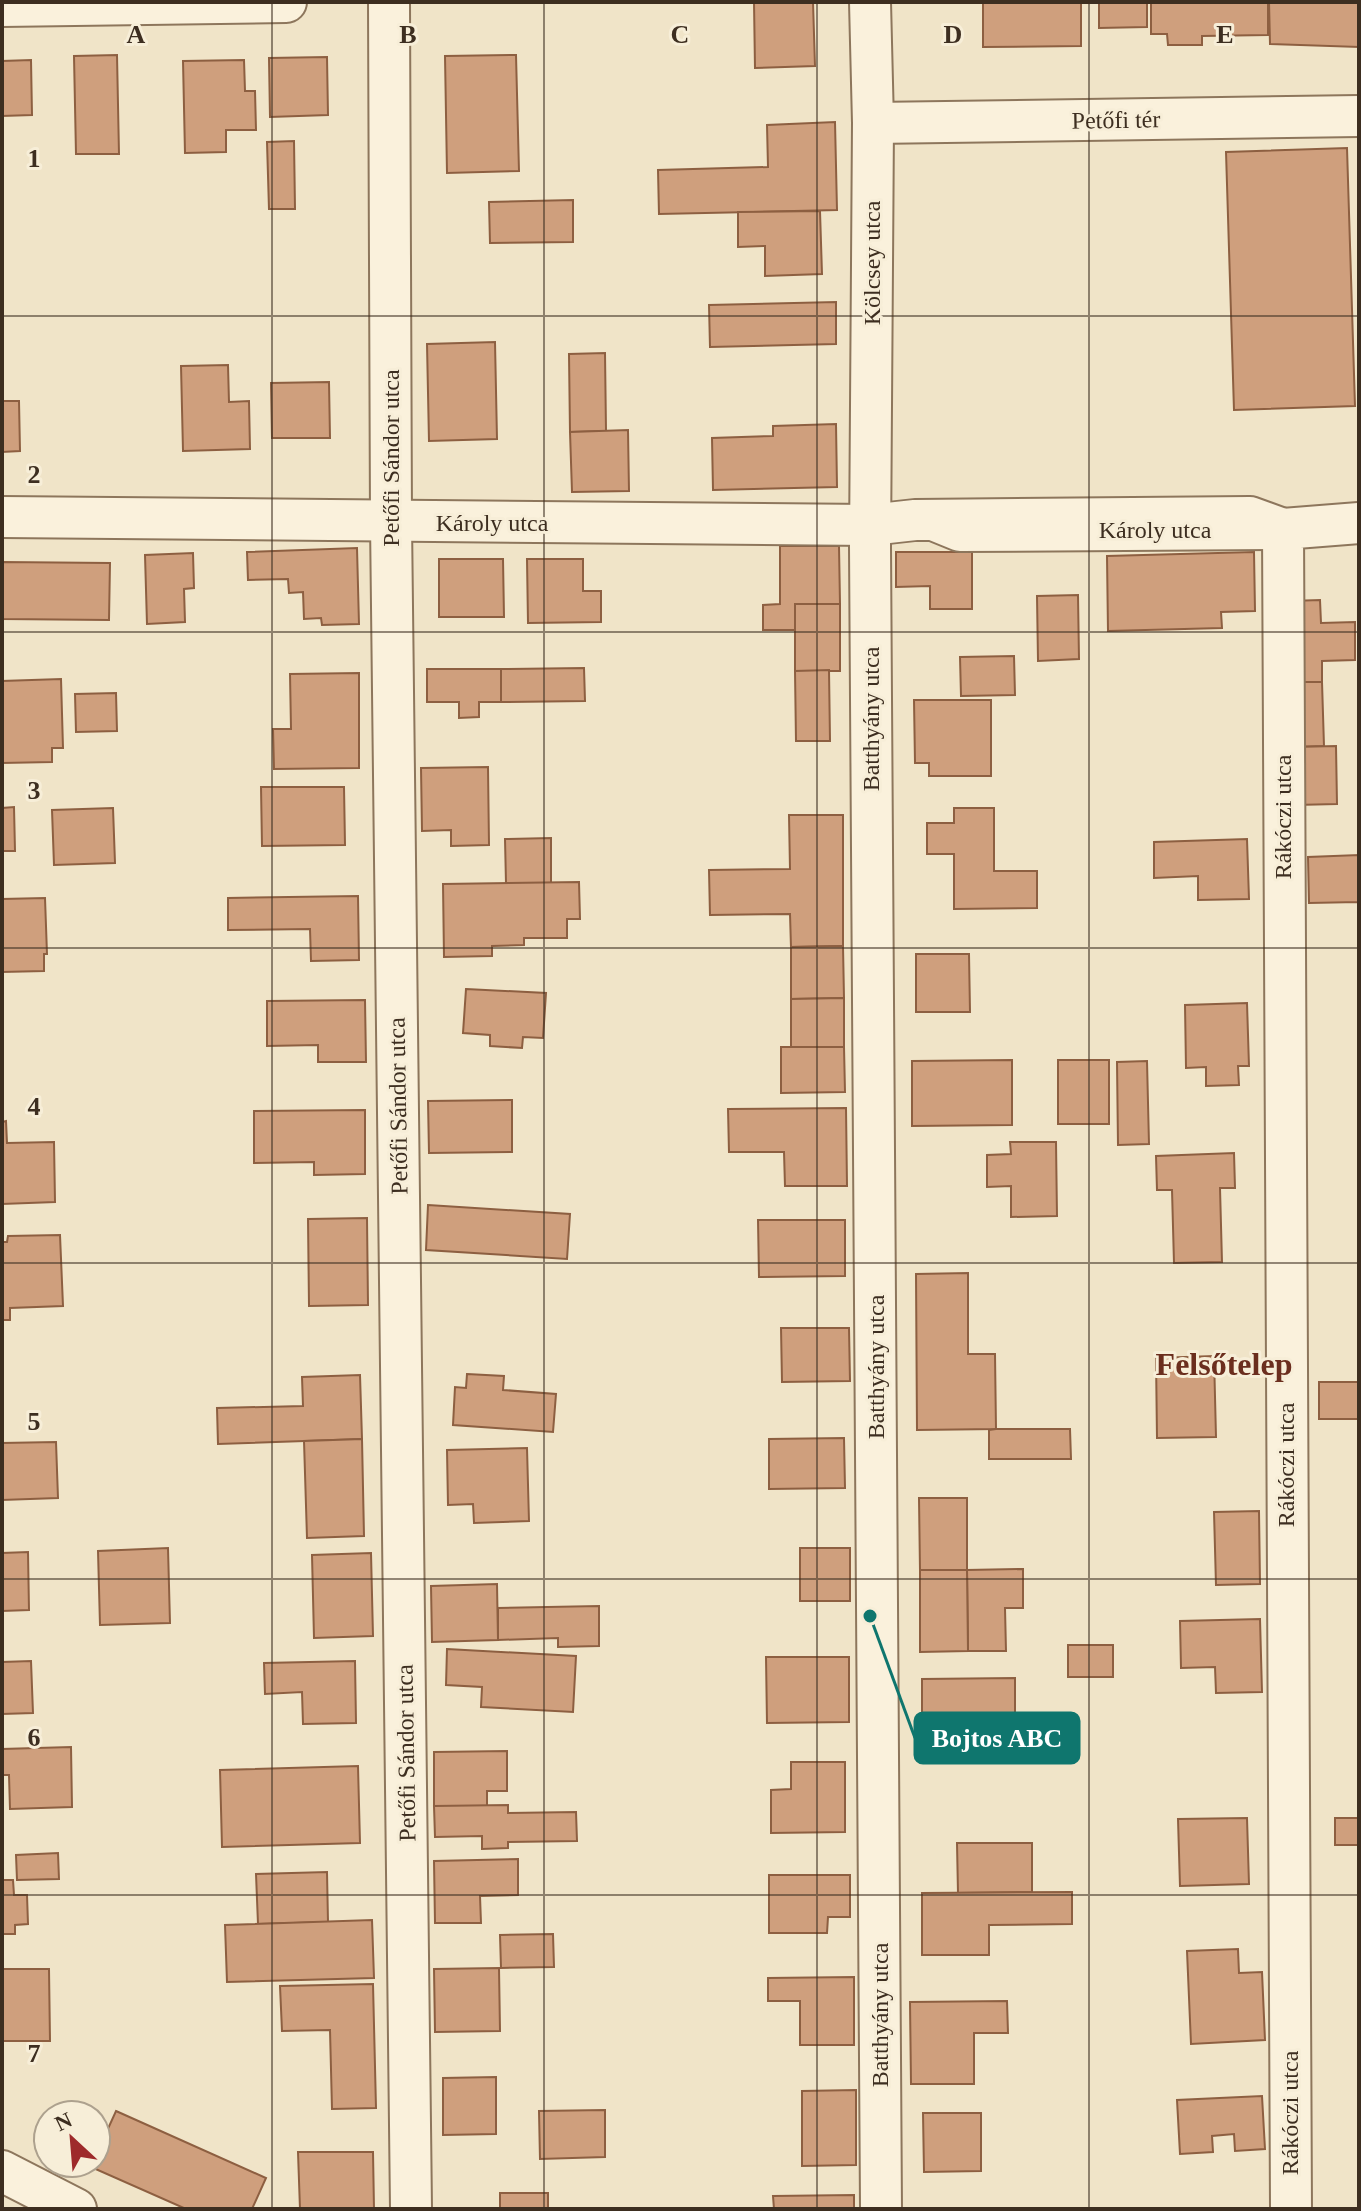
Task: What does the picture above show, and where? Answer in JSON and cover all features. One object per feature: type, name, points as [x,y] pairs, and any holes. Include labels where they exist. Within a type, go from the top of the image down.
[{"type":"street","points":[[2,6],[286,2]]},
{"type":"street","name":"Petőfi Sándor utca","points":[[389,2],[391,522],[411,2209]]},
{"type":"street","name":"Kölcsey utca","points":[[870,2],[873,123],[870,525]]},
{"type":"street","name":"Petőfi tér","points":[[873,123],[1359,116]]},
{"type":"street","name":"Károly utca","points":[[2,517],[870,525],[933,520],[960,531],[1283,529],[1359,523]]},
{"type":"street","name":"Batthyány utca","points":[[870,525],[881,2209]]},
{"type":"street","name":"Rákóczi utca","points":[[1283,529],[1291,2209]]},
{"type":"street","points":[[2,2171],[76,2209]]},
{"type":"building","points":[[754,2],[813,2],[815,66],[755,68]]},
{"type":"building","points":[[983,2],[1081,2],[1081,46],[983,47]]},
{"type":"building","points":[[1099,2],[1147,2],[1147,27],[1099,28]]},
{"type":"building","points":[[1151,2],[1268,2],[1268,35],[1202,36],[1202,45],[1168,45],[1167,34],[1151,34]]},
{"type":"building","points":[[1269,2],[1359,2],[1359,47],[1270,44]]},
{"type":"building","points":[[117,55],[119,154],[76,154],[74,56]]},
{"type":"building","points":[[516,55],[519,171],[447,173],[445,56]]},
{"type":"building","points":[[327,57],[328,115],[270,117],[269,58]]},
{"type":"building","points":[[31,60],[32,115],[2,116],[2,61]]},
{"type":"building","points":[[244,60],[245,91],[255,91],[256,130],[226,130],[226,152],[185,153],[183,61]]},
{"type":"building","points":[[835,122],[837,210],[659,214],[658,170],[768,167],[767,125]]},
{"type":"building","points":[[294,141],[295,209],[269,209],[267,142]]},
{"type":"building","points":[[1347,148],[1355,406],[1234,410],[1226,152]]},
{"type":"building","points":[[573,200],[573,242],[490,243],[489,202]]},
{"type":"building","points":[[820,211],[822,274],[765,276],[765,246],[738,247],[738,212]]},
{"type":"building","points":[[836,302],[836,344],[710,347],[709,305]]},
{"type":"building","points":[[495,342],[497,439],[429,441],[427,344]]},
{"type":"building","points":[[605,353],[606,431],[570,432],[569,354]]},
{"type":"building","points":[[228,365],[229,402],[249,401],[250,449],[183,451],[181,366]]},
{"type":"building","points":[[329,382],[330,438],[272,438],[271,383]]},
{"type":"building","points":[[2,401],[19,401],[20,451],[2,452]]},
{"type":"building","points":[[836,424],[837,487],[713,490],[712,438],[773,436],[773,426]]},
{"type":"building","points":[[628,430],[629,491],[572,492],[570,432]]},
{"type":"building","points":[[780,546],[839,546],[840,604],[795,604],[795,630],[763,630],[763,605],[780,604]]},
{"type":"building","points":[[357,548],[359,624],[322,625],[321,618],[304,619],[303,592],[289,593],[288,579],[248,580],[247,552]]},
{"type":"building","points":[[896,552],[972,552],[972,609],[930,609],[930,586],[896,587]]},
{"type":"building","points":[[1254,552],[1255,611],[1221,612],[1222,628],[1108,631],[1107,556]]},
{"type":"building","points":[[193,553],[194,588],[184,589],[185,622],[147,624],[145,555]]},
{"type":"building","points":[[439,559],[503,559],[504,617],[439,617]]},
{"type":"building","points":[[527,559],[583,559],[583,591],[601,591],[601,622],[528,623]]},
{"type":"building","points":[[2,562],[110,563],[109,620],[2,619]]},
{"type":"building","points":[[1078,595],[1079,659],[1038,661],[1037,596]]},
{"type":"building","points":[[1320,600],[1321,623],[1355,622],[1355,660],[1322,661],[1322,682],[1292,682],[1290,601]]},
{"type":"building","points":[[795,604],[840,604],[840,671],[795,671]]},
{"type":"building","points":[[1014,656],[1015,695],[961,696],[960,657]]},
{"type":"building","points":[[584,668],[585,701],[501,702],[501,669]]},
{"type":"building","points":[[427,669],[501,669],[501,702],[479,702],[479,717],[459,718],[459,702],[427,702]]},
{"type":"building","points":[[829,670],[830,741],[796,741],[795,671]]},
{"type":"building","points":[[359,673],[359,768],[274,769],[273,729],[291,729],[290,674]]},
{"type":"building","points":[[61,679],[63,748],[52,748],[52,762],[2,763],[2,681]]},
{"type":"building","points":[[1292,682],[1322,682],[1324,746],[1293,747]]},
{"type":"building","points":[[116,693],[117,731],[76,732],[75,694]]},
{"type":"building","points":[[914,700],[991,700],[991,776],[929,776],[929,763],[915,763]]},
{"type":"building","points":[[1336,746],[1337,804],[1295,805],[1293,747]]},
{"type":"building","points":[[488,767],[489,845],[451,846],[451,830],[422,831],[421,768]]},
{"type":"building","points":[[261,787],[344,787],[345,845],[262,846]]},
{"type":"building","points":[[14,807],[15,851],[2,851],[2,808]]},
{"type":"building","points":[[113,808],[115,863],[54,865],[52,810]]},
{"type":"building","points":[[954,808],[994,808],[994,871],[1037,871],[1037,908],[954,909],[954,854],[927,854],[927,823],[954,823]]},
{"type":"building","points":[[789,815],[843,815],[843,946],[791,947],[790,914],[710,915],[709,870],[790,869]]},
{"type":"building","points":[[551,838],[551,883],[506,883],[505,839]]},
{"type":"building","points":[[1247,839],[1249,899],[1198,900],[1198,876],[1154,878],[1154,842]]},
{"type":"building","points":[[1359,855],[1359,932],[1358,902],[1309,903],[1308,857]]},
{"type":"building","points":[[579,882],[580,919],[567,919],[567,938],[524,938],[524,945],[492,946],[492,956],[444,957],[443,884]]},
{"type":"building","points":[[358,896],[359,960],[311,961],[310,929],[228,930],[228,898]]},
{"type":"building","points":[[45,898],[47,954],[44,954],[44,971],[2,972],[2,899]]},
{"type":"building","points":[[843,946],[844,998],[791,999],[791,947]]},
{"type":"building","points":[[916,954],[969,954],[970,1012],[916,1012]]},
{"type":"building","points":[[466,989],[546,993],[543,1038],[523,1037],[522,1048],[490,1046],[490,1035],[463,1033]]},
{"type":"building","points":[[844,998],[844,1047],[791,1047],[791,999]]},
{"type":"building","points":[[365,1000],[366,1062],[318,1062],[318,1045],[267,1046],[267,1001]]},
{"type":"building","points":[[1247,1003],[1249,1066],[1238,1066],[1239,1085],[1206,1086],[1206,1067],[1186,1068],[1185,1005]]},
{"type":"building","points":[[781,1047],[844,1047],[845,1092],[781,1093]]},
{"type":"building","points":[[1012,1060],[1012,1125],[912,1126],[912,1061]]},
{"type":"building","points":[[1058,1060],[1109,1060],[1109,1124],[1058,1124]]},
{"type":"building","points":[[1147,1061],[1149,1144],[1118,1145],[1117,1062]]},
{"type":"building","points":[[512,1100],[512,1152],[429,1153],[428,1101]]},
{"type":"building","points":[[846,1108],[847,1186],[785,1186],[784,1152],[729,1152],[728,1109]]},
{"type":"building","points":[[365,1110],[365,1174],[314,1175],[314,1162],[254,1163],[254,1111]]},
{"type":"building","points":[[6,1121],[7,1143],[54,1142],[55,1202],[2,1204],[2,1122]]},
{"type":"building","points":[[1010,1142],[1056,1142],[1057,1216],[1011,1217],[1011,1186],[987,1187],[987,1155],[1011,1154]]},
{"type":"building","points":[[1234,1153],[1235,1188],[1220,1188],[1222,1262],[1174,1263],[1172,1190],[1157,1190],[1156,1156]]},
{"type":"building","points":[[428,1205],[570,1214],[567,1259],[426,1250]]},
{"type":"building","points":[[367,1218],[368,1305],[309,1306],[308,1219]]},
{"type":"building","points":[[758,1220],[845,1220],[845,1276],[759,1277]]},
{"type":"building","points":[[60,1235],[63,1306],[10,1308],[10,1320],[2,1320],[2,1242],[7,1242],[8,1236]]},
{"type":"building","points":[[968,1273],[968,1354],[995,1354],[996,1429],[917,1430],[916,1274]]},
{"type":"building","points":[[781,1328],[849,1328],[850,1381],[782,1382]]},
{"type":"building","points":[[1214,1356],[1216,1437],[1157,1438],[1156,1358]]},
{"type":"building","points":[[467,1374],[504,1376],[503,1390],[556,1394],[553,1432],[453,1425],[455,1387],[466,1388]]},
{"type":"building","points":[[360,1375],[362,1439],[218,1444],[217,1408],[303,1406],[302,1377]]},
{"type":"building","points":[[1319,1382],[1359,1382],[1359,1419],[1319,1419]]},
{"type":"building","points":[[1070,1429],[1071,1459],[989,1459],[989,1430]]},
{"type":"building","points":[[844,1438],[845,1488],[769,1489],[769,1439]]},
{"type":"building","points":[[362,1439],[364,1536],[307,1538],[304,1441]]},
{"type":"building","points":[[56,1442],[58,1498],[2,1500],[2,1443]]},
{"type":"building","points":[[527,1448],[529,1521],[474,1523],[473,1504],[448,1505],[447,1450]]},
{"type":"building","points":[[919,1498],[967,1498],[967,1570],[920,1570]]},
{"type":"building","points":[[1259,1511],[1260,1584],[1216,1585],[1214,1512]]},
{"type":"building","points":[[168,1548],[170,1623],[100,1625],[98,1551]]},
{"type":"building","points":[[800,1548],[850,1548],[850,1601],[800,1601]]},
{"type":"building","points":[[28,1552],[29,1610],[2,1611],[2,1553]]},
{"type":"building","points":[[371,1553],[373,1636],[314,1638],[312,1555]]},
{"type":"building","points":[[1023,1569],[1023,1608],[1005,1608],[1006,1651],[968,1651],[967,1570]]},
{"type":"building","points":[[920,1570],[967,1570],[968,1651],[920,1652]]},
{"type":"building","points":[[497,1584],[498,1640],[432,1642],[431,1586]]},
{"type":"building","points":[[599,1606],[599,1646],[558,1647],[558,1638],[498,1640],[498,1608]]},
{"type":"building","points":[[1260,1619],[1262,1692],[1216,1693],[1215,1667],[1181,1668],[1180,1621]]},
{"type":"building","points":[[1068,1645],[1113,1645],[1113,1677],[1068,1677]]},
{"type":"building","points":[[447,1649],[576,1656],[573,1712],[481,1707],[482,1687],[446,1685]]},
{"type":"building","points":[[766,1657],[849,1657],[849,1722],[767,1723]]},
{"type":"building","points":[[31,1661],[33,1713],[2,1714],[2,1662]]},
{"type":"building","points":[[355,1661],[356,1723],[303,1724],[302,1692],[265,1694],[264,1663]]},
{"type":"building","points":[[1015,1678],[1015,1724],[979,1724],[979,1737],[922,1737],[922,1679]]},
{"type":"building","points":[[71,1747],[72,1807],[10,1809],[9,1775],[2,1775],[2,1749]]},
{"type":"building","points":[[507,1751],[507,1791],[487,1791],[487,1806],[434,1806],[434,1752]]},
{"type":"building","points":[[791,1762],[845,1762],[845,1832],[771,1833],[771,1790],[791,1789]]},
{"type":"building","points":[[358,1766],[360,1843],[222,1847],[220,1770]]},
{"type":"building","points":[[508,1805],[508,1813],[576,1812],[577,1841],[508,1842],[508,1848],[482,1849],[482,1836],[435,1837],[434,1806]]},
{"type":"building","points":[[1247,1818],[1249,1884],[1180,1886],[1178,1819]]},
{"type":"building","points":[[1335,1818],[1359,1818],[1359,1845],[1335,1845]]},
{"type":"building","points":[[957,1843],[1032,1843],[1032,1892],[958,1893]]},
{"type":"building","points":[[58,1853],[59,1879],[17,1880],[16,1855]]},
{"type":"building","points":[[518,1859],[518,1895],[480,1896],[481,1923],[435,1923],[434,1861]]},
{"type":"building","points":[[327,1872],[328,1922],[258,1924],[256,1874]]},
{"type":"building","points":[[769,1875],[850,1875],[850,1917],[828,1917],[827,1933],[769,1933]]},
{"type":"building","points":[[2,1880],[13,1880],[14,1895],[27,1895],[28,1924],[15,1925],[15,1934],[2,1934]]},
{"type":"building","points":[[1072,1892],[1072,1924],[989,1925],[989,1955],[922,1955],[922,1893]]},
{"type":"building","points":[[372,1920],[374,1978],[227,1982],[225,1925]]},
{"type":"building","points":[[553,1934],[554,1967],[501,1968],[500,1935]]},
{"type":"building","points":[[1238,1949],[1239,1973],[1262,1972],[1265,2040],[1191,2044],[1187,1951]]},
{"type":"building","points":[[499,1968],[500,2031],[435,2032],[434,1969]]},
{"type":"building","points":[[2,1969],[49,1969],[50,2041],[2,2041]]},
{"type":"building","points":[[854,1977],[854,2045],[800,2045],[800,2001],[768,2001],[768,1978]]},
{"type":"building","points":[[373,1984],[376,2108],[332,2109],[330,2030],[282,2031],[280,1986]]},
{"type":"building","points":[[1007,2001],[1008,2033],[974,2033],[974,2084],[911,2084],[910,2002]]},
{"type":"building","points":[[496,2077],[496,2134],[443,2135],[443,2078]]},
{"type":"building","points":[[856,2090],[856,2165],[802,2166],[802,2091]]},
{"type":"building","points":[[1262,2096],[1265,2149],[1235,2151],[1234,2134],[1212,2136],[1213,2152],[1180,2154],[1177,2100]]},
{"type":"building","points":[[605,2110],[605,2157],[540,2159],[539,2111]]},
{"type":"building","points":[[116,2111],[266,2178],[252,2209],[186,2209],[112,2176],[112,2120]]},
{"type":"building","points":[[923,2113],[981,2113],[981,2171],[924,2172]]},
{"type":"building","points":[[298,2152],[373,2152],[374,2209],[300,2209]]},
{"type":"building","points":[[500,2193],[548,2193],[548,2209],[500,2209]]},
{"type":"building","points":[[854,2195],[854,2209],[774,2209],[773,2196]]},
{"type":"place","name":"Bojtos ABC","points":[[870,1616]]},
{"type":"district","name":"Felsőtelep","points":[[1224,1364]]}]
